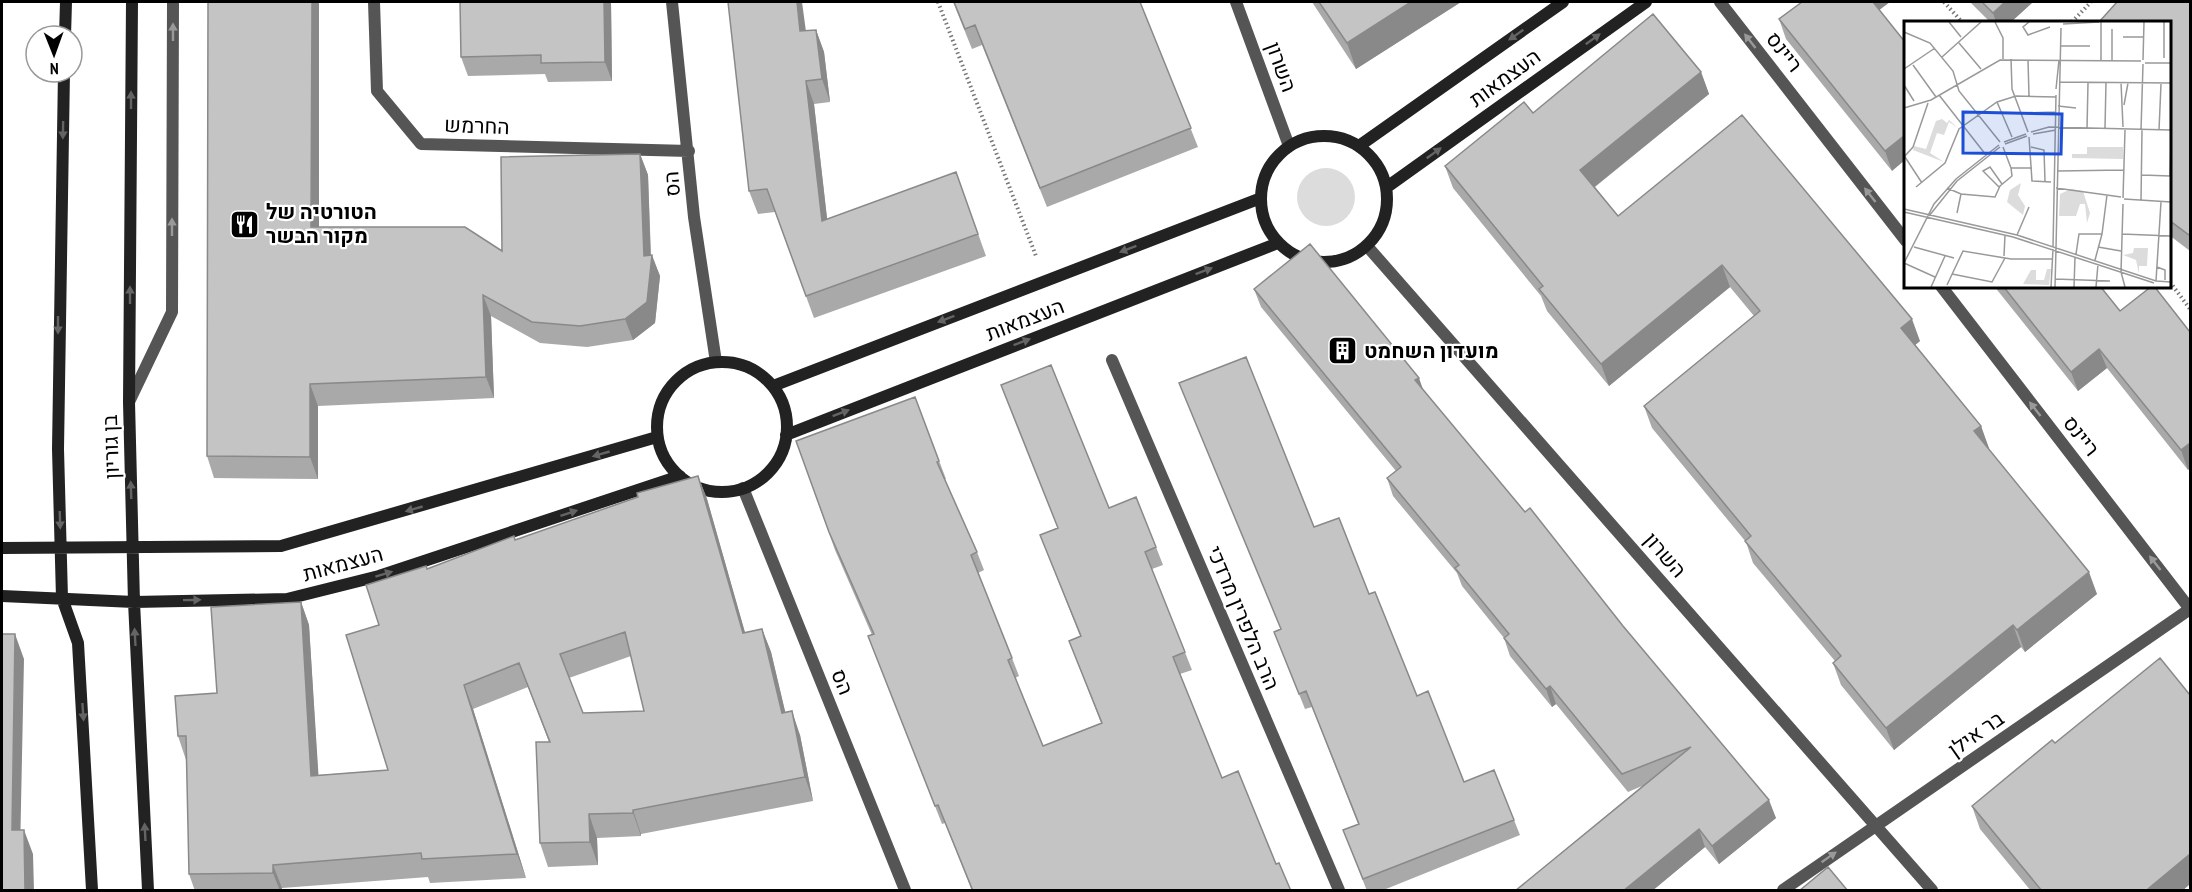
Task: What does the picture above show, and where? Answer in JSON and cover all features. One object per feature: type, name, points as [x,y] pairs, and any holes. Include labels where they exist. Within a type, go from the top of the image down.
[{"type":"street","points":[[65,24],[66,2]]},
{"type":"street","name":"בן גוריון","points":[[132,2],[129,402],[134,602],[148,891]]},
{"type":"street","points":[[129,402],[172,312],[173,2]]},
{"type":"street","name":"החרמש","points":[[374,2],[377,91],[421,144],[689,151]]},
{"type":"street","name":"הס","points":[[672,2],[694,217],[716,362]]},
{"type":"street","name":"השרון","points":[[1236,2],[1289,146]]},
{"type":"street","name":"העצמאות","points":[[1359,146],[1563,2]]},
{"type":"street","name":"העצמאות","points":[[1387,187],[1646,2]]},
{"type":"street","name":"ריינס","points":[[1720,2],[1904,240]]},
{"type":"street","points":[[64,84],[58,339],[62,598],[78,643],[92,891]]},
{"type":"street","points":[[1324,135],[1342,138],[1359,146],[1372,157],[1382,171],[1387,187],[1385,219],[1378,234],[1367,246],[1350,257],[1331,262],[1311,261],[1293,254],[1278,243],[1266,225],[1261,198],[1266,171],[1289,146],[1306,138],[1324,135]]},
{"type":"street","name":"העצמאות","points":[[773,386],[1261,198]]},
{"type":"street","name":"העצמאות","points":[[786,435],[1278,243]]},
{"type":"street","name":"השרון","points":[[1367,246],[1877,825],[1932,891]]},
{"type":"street","name":"ריינס","points":[[1943,288],[2190,609]]},
{"type":"street","name":"הרב הלפרין מרדכי","points":[[1112,360],[1339,891]]},
{"type":"street","points":[[716,362],[747,367],[773,386],[786,418],[786,435],[782,452],[773,467],[759,480],[743,488],[722,492],[699,488],[680,476],[669,465],[657,437],[657,419],[661,402],[670,387],[683,375],[716,362]]},
{"type":"street","name":"העצמאות","points":[[2,548],[281,546],[343,530],[657,437]]},
{"type":"street","name":"העצמאות","points":[[2,596],[134,602],[287,599],[379,576],[680,476]]},
{"type":"street","name":"הס","points":[[743,488],[905,891]]},
{"type":"street","name":"בר אילן","points":[[1783,891],[2190,609]]},
{"type":"path","points":[[938,2],[1046,282]]},
{"type":"path","points":[[1944,2],[1961,21]]},
{"type":"path","points":[[2073,21],[2091,2]]},
{"type":"path","points":[[2171,285],[2190,309]]},
{"type":"shaded area","points":[[1320,168],[1332,168],[1347,176],[1355,191],[1355,203],[1347,218],[1332,226],[1320,226],[1305,218],[1297,203],[1297,191],[1305,176]]},
{"type":"building","points":[[208,2],[312,2],[311,227],[465,227],[502,251],[501,157],[640,154],[644,256],[652,255],[647,302],[625,319],[580,326],[532,322],[483,295],[486,377],[310,384],[310,457],[207,456]]},
{"type":"building","points":[[460,2],[604,2],[605,62],[541,63],[541,55],[461,57]]},
{"type":"building","points":[[728,2],[797,2],[800,31],[816,30],[822,79],[806,81],[822,221],[956,172],[978,234],[806,296],[767,189],[749,191]]},
{"type":"building","points":[[954,2],[1140,2],[1191,128],[1040,188],[975,25],[965,29]]},
{"type":"building","points":[[1319,2],[1411,2],[1347,43]]},
{"type":"building","points":[[1802,2],[1873,2],[1904,41],[1904,136],[1885,151],[1779,19]]},
{"type":"building","points":[[1982,2],[2005,2],[1993,13]]},
{"type":"building","points":[[2117,2],[2190,2],[2189,235],[2171,222],[2171,21],[2100,21]]},
{"type":"building","points":[[1653,14],[1701,72],[1580,170],[1618,216],[1742,115],[1912,319],[1901,328],[1981,426],[1974,431],[2089,572],[2017,630],[2013,625],[1886,728],[1833,663],[1841,656],[1745,541],[1751,536],[1644,406],[1760,311],[1722,265],[1601,364],[1539,289],[1543,286],[1445,166],[1524,102],[1533,113]]},
{"type":"building","points":[[1310,244],[1419,378],[1415,380],[1525,512],[1530,508],[1623,626],[1769,800],[1712,846],[1699,829],[1623,891],[1515,891],[1691,747],[1622,774],[1550,686],[1546,689],[1504,638],[1509,634],[1455,568],[1459,565],[1387,478],[1401,467],[1254,289]]},
{"type":"building","points":[[2005,288],[2102,288],[2120,311],[2149,288],[2156,288],[2190,332],[2190,443],[2181,450],[2099,349],[2071,372]]},
{"type":"building","points":[[1246,357],[1314,527],[1339,518],[1369,594],[1375,592],[1417,696],[1428,691],[1464,782],[1494,770],[1514,820],[1363,879],[1343,830],[1359,824],[1306,691],[1299,694],[1274,632],[1281,629],[1179,383]]},
{"type":"building","points":[[1051,365],[1109,508],[1136,497],[1156,547],[1145,552],[1185,652],[1173,657],[1222,778],[1238,771],[1276,864],[1279,863],[1291,891],[973,891],[938,805],[935,806],[868,636],[874,634],[829,532],[796,441],[915,397],[939,461],[937,462],[977,552],[971,555],[1012,658],[1008,660],[1043,746],[1102,723],[1069,641],[1081,636],[1040,535],[1058,528],[1001,385]]},
{"type":"building","points":[[698,476],[743,633],[762,629],[782,713],[792,711],[805,777],[633,810],[633,813],[589,814],[590,842],[540,843],[536,742],[550,742],[519,663],[464,685],[517,854],[422,859],[421,853],[273,865],[273,873],[189,874],[186,736],[178,736],[175,696],[217,693],[211,607],[301,602],[311,776],[388,770],[346,635],[379,625],[366,585],[426,566],[427,569],[514,536],[515,540],[638,497],[637,493]],"holes":[[[625,632],[644,711],[583,713],[560,654]]]},
{"type":"building","points":[[2,634],[15,634],[12,830],[24,830],[25,891],[2,891]]},
{"type":"building","points":[[2160,658],[2190,695],[2190,854],[2148,889],[2149,891],[2042,891],[1972,806],[2052,740],[2055,743]]},
{"type":"building","points":[[1828,867],[1848,891],[1799,891]]},
{"type":"place","name":"הטורטיה של מקור הבשר","points":[[245,224]]},
{"type":"place","name":"מועדון השחמט","points":[[1343,351]]}]
